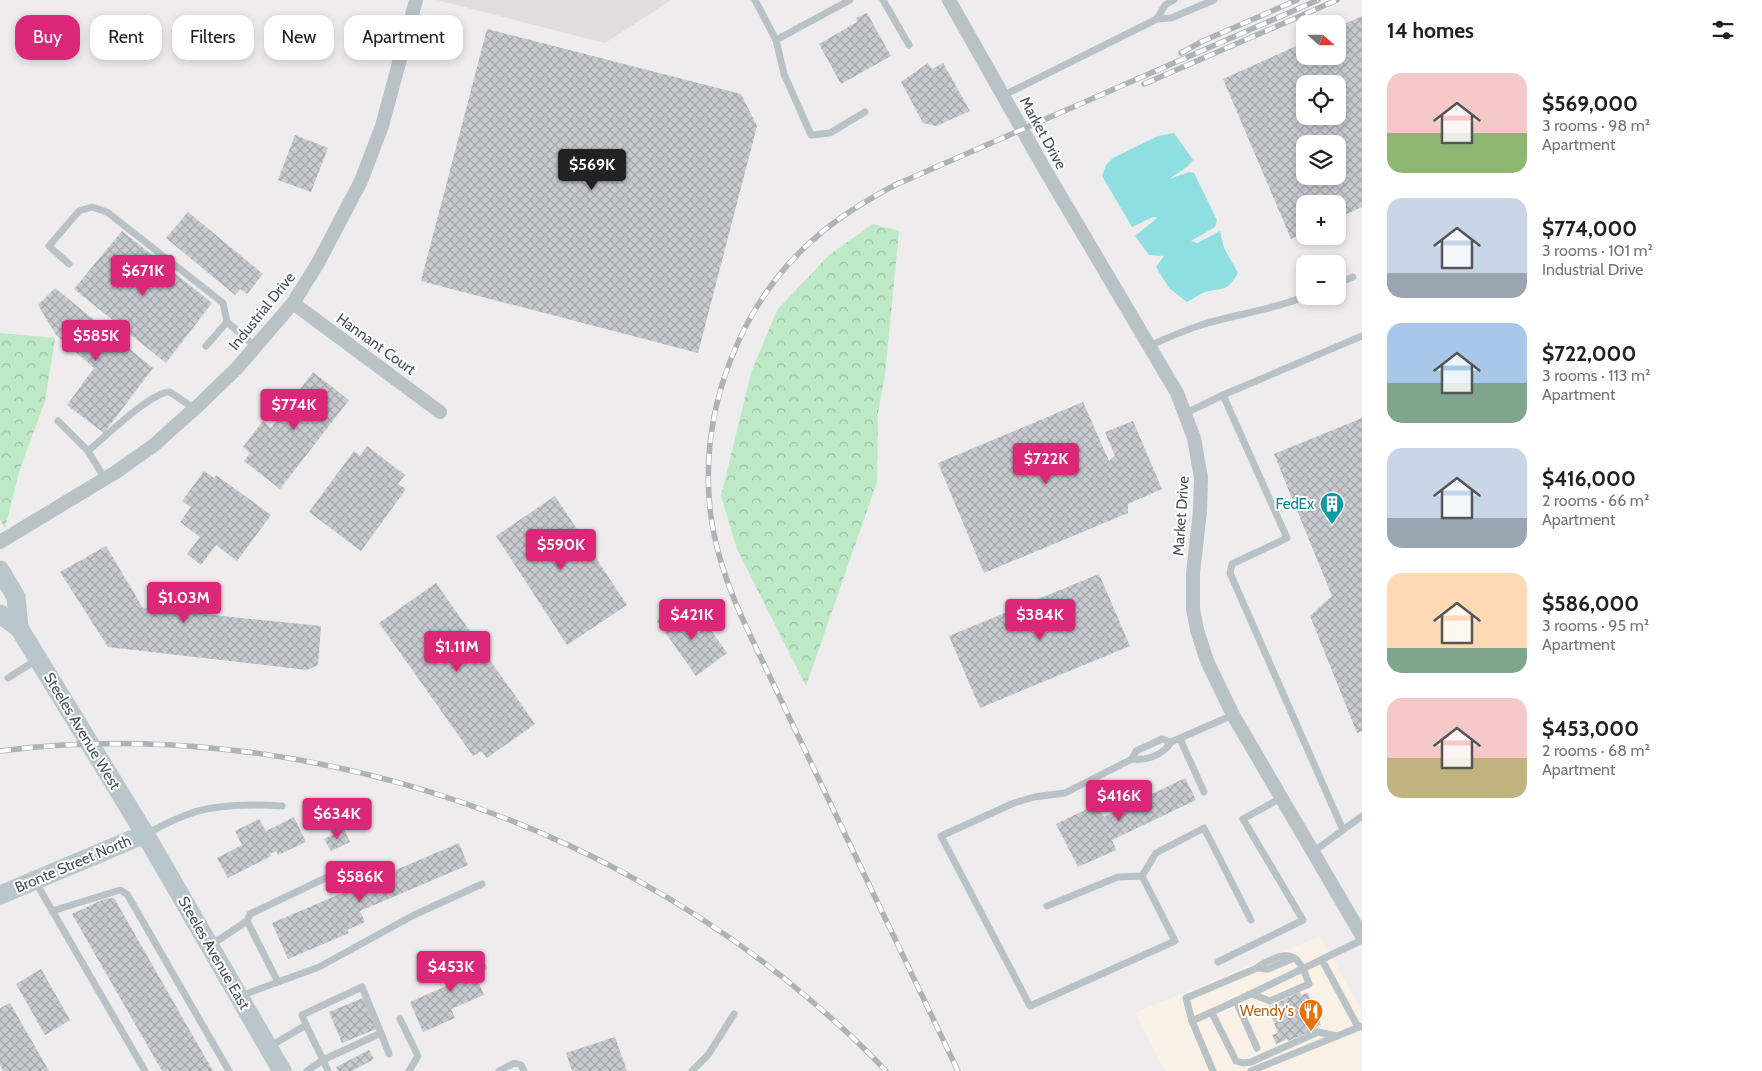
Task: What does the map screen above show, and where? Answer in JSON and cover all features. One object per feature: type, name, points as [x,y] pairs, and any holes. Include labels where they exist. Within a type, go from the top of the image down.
[{"type":"main road","name":"Steeles Avenue West","points":[[0,570],[16,597],[19,628]]},
{"type":"main road","name":"Steeles Avenue West","points":[[0,614],[19,628],[145,834]]},
{"type":"main road","name":"Bronte Street North","points":[[0,895],[145,834]]},
{"type":"main road","name":"Steeles Avenue East","points":[[145,834],[269,1047],[278,1068]]},
{"type":"street","name":"Industrial Drive","points":[[0,542],[105,479],[154,445],[237,368],[293,303],[322,257],[364,173],[382,126],[416,0]]},
{"type":"street","name":"Market Drive","points":[[949,0],[1044,168],[1177,393],[1194,438],[1201,478],[1200,511],[1193,573],[1193,609],[1197,630],[1207,661],[1233,715],[1362,938]]},
{"type":"street","name":"Hannant Court","points":[[293,303],[440,412]]},
{"type":"lane","points":[[755,0],[776,40],[784,74],[811,135],[830,133],[864,112]]},
{"type":"lane","points":[[776,40],[850,0]]},
{"type":"lane","points":[[883,0],[909,45]]},
{"type":"lane","points":[[1157,18],[1165,5],[1174,0]]},
{"type":"lane","points":[[1004,95],[1157,18],[1171,18],[1214,0]]},
{"type":"lane","points":[[69,264],[49,246],[79,211],[92,207],[107,212],[223,303],[227,322],[255,346]]},
{"type":"lane","points":[[1346,280],[1353,277]]},
{"type":"lane","points":[[1149,346],[1205,323],[1296,299]]},
{"type":"lane","points":[[206,346],[227,322]]},
{"type":"lane","points":[[1184,414],[1223,395],[1362,336]]},
{"type":"lane","points":[[88,451],[143,404],[160,394],[170,392],[195,409]]},
{"type":"lane","points":[[1223,395],[1287,538],[1232,564],[1230,573],[1343,830]]},
{"type":"lane","points":[[58,421],[88,451],[105,479]]},
{"type":"lane","points":[[8,678],[38,658]]},
{"type":"lane","points":[[1132,759],[1136,751],[1162,740],[1171,742],[1180,739],[1233,715]]},
{"type":"lane","points":[[1180,739],[1204,792]]},
{"type":"lane","points":[[1142,876],[1175,941],[1030,1006],[941,836],[1014,803],[1034,797],[1064,793],[1132,759],[1144,760],[1166,751],[1171,742]]},
{"type":"lane","points":[[1218,962],[1303,920],[1243,819],[1281,798]]},
{"type":"lane","points":[[145,834],[189,813],[214,807],[282,806]]},
{"type":"lane","points":[[1313,852],[1362,816]]},
{"type":"lane","points":[[1142,876],[1156,853],[1204,828],[1251,920]]},
{"type":"lane","points":[[210,946],[246,921],[250,914],[336,873]]},
{"type":"lane","points":[[1047,906],[1118,877],[1142,876]]},
{"type":"lane","points":[[35,880],[144,1071]]},
{"type":"lane","points":[[239,996],[319,967],[414,915],[482,884]]},
{"type":"lane","points":[[52,911],[120,890],[126,894],[229,1071]]},
{"type":"lane","points":[[246,921],[278,982]]},
{"type":"lane","points":[[1192,1021],[1236,1002],[1322,960],[1362,938]]},
{"type":"lane","points":[[1214,1071],[1192,1021],[1186,998],[1257,968],[1268,970],[1294,958],[1300,961],[1310,984],[1270,1001],[1252,994]]},
{"type":"lane","points":[[1251,1071],[1360,1026],[1322,960]]},
{"type":"lane","points":[[328,1071],[302,1014],[362,988],[389,1054]]},
{"type":"lane","points":[[1236,1002],[1257,1048]]},
{"type":"lane","points":[[1212,1013],[1236,1061],[1243,1063],[1251,1062],[1283,1049],[1318,1032],[1337,1036]]},
{"type":"lane","points":[[692,1071],[708,1056],[734,1014]]},
{"type":"lane","points":[[400,1020],[418,1056],[410,1071]]},
{"type":"lane","points":[[269,1047],[306,1025]]},
{"type":"lane","points":[[307,1071],[323,1060],[380,1033]]},
{"type":"lane","points":[[499,1071],[514,1063],[521,1065],[524,1071]]},
{"type":"shaded area","points":[[437,0],[671,0],[605,43]]},
{"type":"shaded area","points":[[1320,936],[1362,1011],[1362,1071],[1165,1071],[1135,1013]]},
{"type":"green space","points":[[873,224],[899,231],[885,375],[878,413],[877,482],[806,686],[737,549],[721,496],[751,373],[777,310],[829,255]]},
{"type":"green space","points":[[0,333],[55,338],[45,401],[20,469],[5,528],[0,520]]},
{"type":"water","points":[[1174,133],[1193,160],[1187,167],[1169,179],[1189,172],[1194,173],[1217,220],[1215,227],[1191,241],[1197,243],[1220,231],[1224,248],[1238,273],[1230,284],[1224,288],[1205,292],[1187,302],[1169,288],[1156,267],[1164,256],[1149,255],[1135,236],[1157,218],[1153,217],[1132,227],[1102,176],[1106,165],[1113,158],[1158,136]]},
{"type":"building","points":[[867,13],[891,56],[841,84],[819,44],[857,22],[856,18]]},
{"type":"building","points":[[1362,16],[1362,207],[1346,214],[1346,195],[1296,195],[1296,236],[1291,239],[1223,79],[1296,46],[1296,65],[1346,65],[1346,23]]},
{"type":"building","points":[[487,29],[741,94],[757,126],[698,353],[421,281]]},
{"type":"building","points":[[928,63],[932,69],[943,63],[970,111],[936,126],[923,123],[901,82]]},
{"type":"building","points":[[295,135],[328,148],[311,192],[278,180]]},
{"type":"building","points":[[188,212],[263,274],[247,294],[240,289],[235,295],[166,238]]},
{"type":"building","points":[[122,231],[212,303],[166,363],[74,289]]},
{"type":"building","points":[[55,288],[153,368],[104,433],[67,405],[94,368],[56,335],[38,305]]},
{"type":"building","points":[[313,372],[349,400],[280,489],[244,461],[250,453],[243,447],[263,421],[271,428]]},
{"type":"building","points":[[1083,402],[1109,461],[1115,456],[1105,432],[1133,421],[1162,489],[1128,504],[1128,513],[984,573],[938,463]]},
{"type":"building","name":"FedEx","points":[[1362,418],[1362,731],[1357,733],[1310,616],[1332,596],[1274,454]]},
{"type":"building","points":[[367,446],[405,475],[398,484],[406,489],[361,551],[309,512],[354,451],[360,456]]},
{"type":"building","points":[[204,471],[214,478],[216,475],[271,515],[237,561],[216,545],[201,565],[187,554],[200,537],[180,522],[191,507],[182,501]]},
{"type":"building","points":[[555,496],[627,605],[567,645],[496,536]]},
{"type":"building","points":[[106,546],[143,608],[321,626],[318,665],[307,670],[108,647],[60,572]]},
{"type":"building","points":[[1099,574],[1130,646],[980,708],[949,636]]},
{"type":"building","points":[[436,583],[535,724],[487,758],[481,751],[473,756],[379,623]]},
{"type":"building","points":[[678,605],[698,633],[708,626],[727,653],[696,676],[657,621]]},
{"type":"building","points":[[1185,778],[1196,800],[1112,840],[1116,850],[1078,867],[1056,824],[1097,804],[1104,817]]},
{"type":"building","points":[[294,817],[306,842],[278,855],[276,851],[270,854],[271,856],[228,878],[217,858],[242,845],[235,831],[259,819],[266,831]]},
{"type":"building","points":[[344,829],[350,842],[331,851],[324,839]]},
{"type":"building","points":[[459,843],[468,865],[360,911],[365,922],[347,930],[349,933],[288,959],[272,923]]},
{"type":"building","points":[[114,898],[213,1071],[162,1071],[72,914],[104,899]]},
{"type":"building","points":[[480,951],[487,969],[475,974],[484,995],[451,1009],[455,1018],[423,1032],[410,1002],[451,984],[443,967]]},
{"type":"building","points":[[41,969],[70,1020],[45,1035],[16,984]]},
{"type":"building","points":[[1300,992],[1301,995],[1308,993],[1321,1025],[1316,1027],[1317,1029],[1276,1044],[1272,1035],[1278,1033],[1268,1007]]},
{"type":"building","points":[[363,998],[376,1029],[342,1043],[329,1012]]},
{"type":"building","points":[[10,1003],[49,1071],[3,1071],[0,1065],[0,1008]]},
{"type":"building","points":[[615,1037],[627,1071],[572,1071],[566,1053]]},
{"type":"building","points":[[369,1050],[374,1059],[352,1071],[338,1071],[336,1067]]},
{"type":"railway","points":[[1181,53],[1203,41],[1297,0]]},
{"type":"railway","points":[[958,1071],[731,592],[717,548],[711,517],[708,477],[711,438],[718,398],[731,360],[747,324],[768,290],[793,259],[822,232],[857,207],[895,185],[1318,0]]},
{"type":"railway","points":[[1144,84],[1337,0]]},
{"type":"railway","points":[[0,751],[107,744],[216,748],[323,765],[429,792],[532,829],[630,876],[723,933],[808,998],[848,1033],[886,1071]]},
{"type":"place","name":"FedEx","points":[[1332,525]]},
{"type":"place","name":"Wendy's","points":[[1311,1032]]}]
